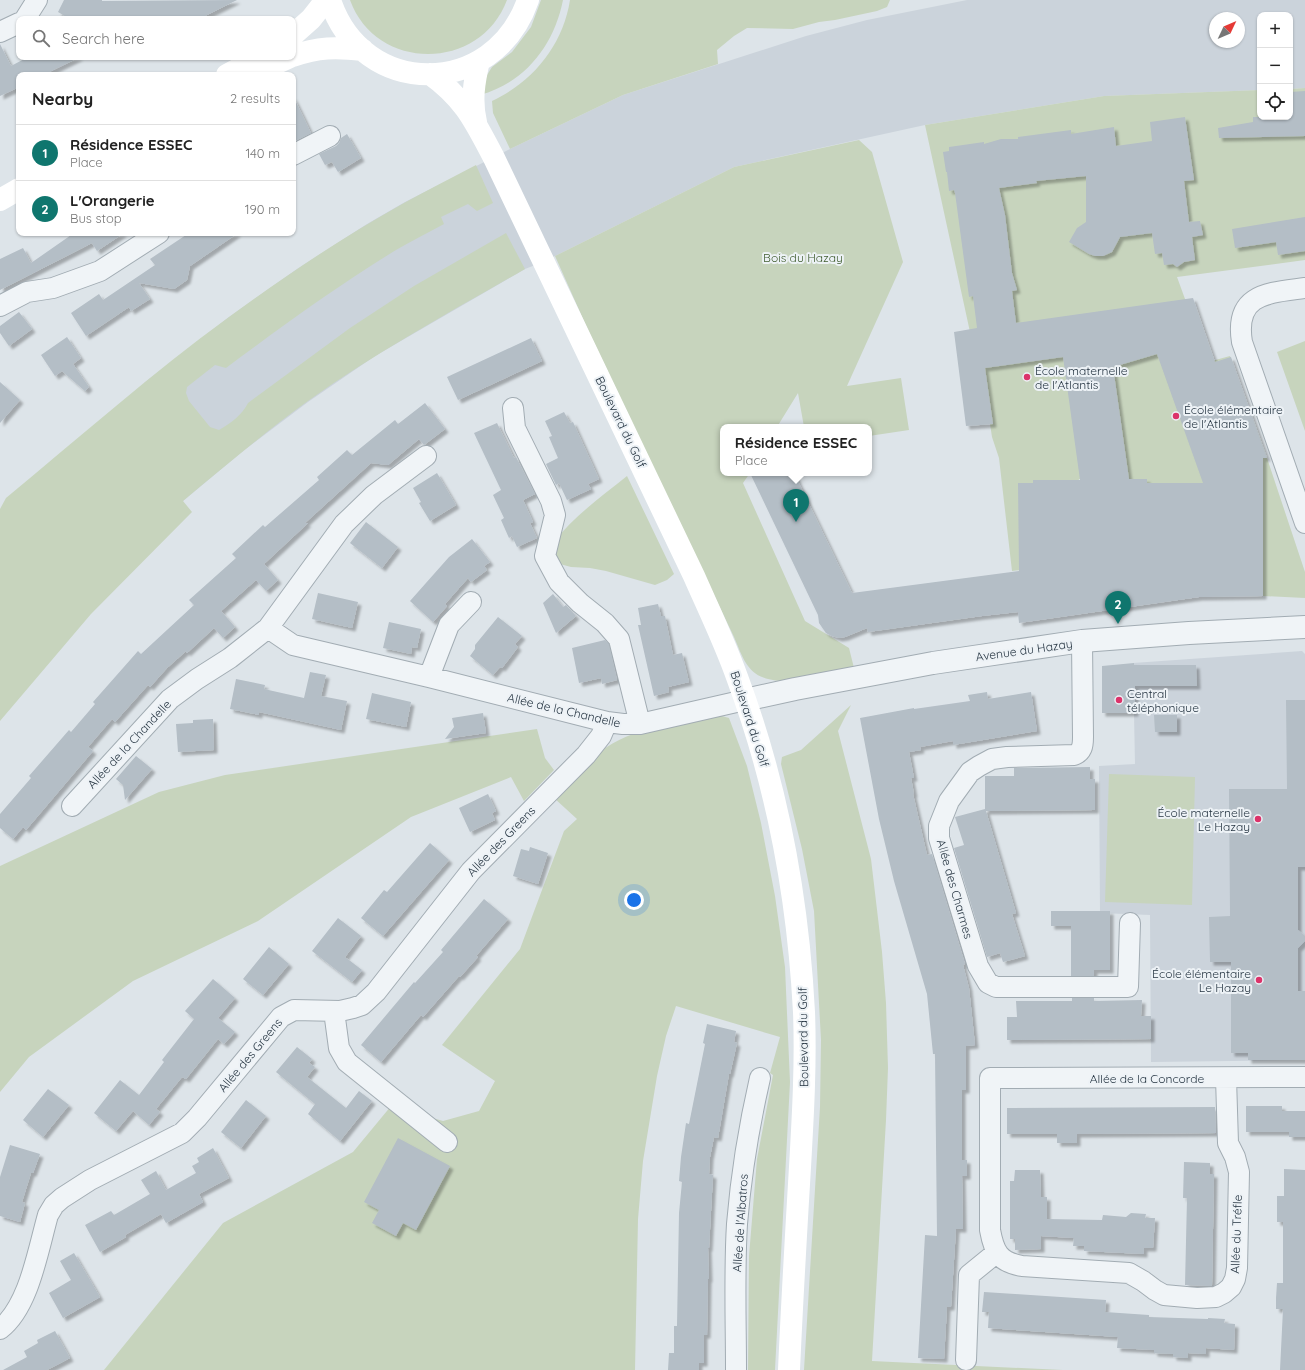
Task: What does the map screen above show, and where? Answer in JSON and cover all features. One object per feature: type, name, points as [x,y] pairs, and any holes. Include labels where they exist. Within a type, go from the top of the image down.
[{"type":"main road","points":[[296,32],[311,19],[326,0]]},
{"type":"main road","points":[[330,0],[332,9],[342,27],[348,36],[362,50],[389,67],[409,73],[430,74],[456,71],[479,61],[496,50],[510,35],[528,0]]},
{"type":"main road","points":[[296,55],[319,48],[331,47],[362,50]]},
{"type":"main road","points":[[232,72],[254,60]]},
{"type":"main road","points":[[258,72],[284,60]]},
{"type":"main road","name":"Boulevard du Golf","points":[[476,122],[473,101],[474,86],[479,61]]},
{"type":"main road","name":"Boulevard du Golf","points":[[430,74],[452,92],[476,122],[694,576],[724,644],[745,700],[770,786],[783,840],[795,912],[804,1012],[804,1082],[788,1370]]},
{"type":"main road","points":[[0,186],[16,178]]},
{"type":"main road","points":[[0,200],[16,191]]},
{"type":"street","points":[[27,16],[37,0]]},
{"type":"street","points":[[0,32],[16,24]]},
{"type":"street","points":[[296,153],[330,136]]},
{"type":"street","points":[[0,306],[27,292],[53,288],[100,271],[155,236]]},
{"type":"street","points":[[1305,288],[1263,294],[1257,297],[1246,308],[1242,318],[1241,334],[1305,523]]},
{"type":"street","points":[[513,408],[515,428],[551,501],[555,515],[545,556],[559,582],[580,603],[605,623],[619,639],[640,724]]},
{"type":"street","name":"Allée de la Chandelle","points":[[72,806],[170,699],[197,679],[230,658],[268,628],[344,524],[374,495],[426,456]]},
{"type":"street","points":[[429,677],[449,625],[471,602]]},
{"type":"street","name":"Allée de la Chandelle","points":[[268,628],[292,644],[607,722],[640,724],[745,700]]},
{"type":"street","name":"Avenue du Hazay","points":[[745,700],[933,663],[1082,642],[1189,633],[1305,628]]},
{"type":"street","name":"Allée des Charmes","points":[[1082,642],[1083,746],[1079,753],[1074,755],[1007,757],[992,759],[979,766],[970,772],[949,801],[939,826],[938,838],[978,966],[988,983],[996,987],[1128,987],[1130,923]]},
{"type":"street","name":"Allée des Greens","points":[[0,1329],[20,1306],[28,1288],[48,1215],[54,1205],[90,1180],[182,1133],[197,1118],[280,1017],[294,1010],[334,1011],[353,1008],[362,1004],[376,992],[471,871],[586,755],[601,736],[607,722]]},
{"type":"street","points":[[334,1011],[339,1048],[347,1062],[448,1142]]},
{"type":"street","name":"Allée de la Concorde","points":[[996,1253],[992,1244],[990,1230],[990,1078],[1305,1077]]},
{"type":"street","name":"Allée de l'Albatros","points":[[736,1370],[737,1226],[748,1132],[760,1078]]},
{"type":"street","name":"Allée du Tréfle","points":[[996,1253],[1010,1264],[1022,1266],[1130,1273],[1143,1280],[1154,1290],[1164,1295],[1197,1298],[1216,1297],[1224,1293],[1231,1287],[1235,1279],[1237,1268],[1239,1172],[1235,1157],[1228,1143],[1226,1078]]},
{"type":"street","points":[[966,1360],[969,1275],[996,1253]]},
{"type":"shaded area","points":[[967,0],[1305,0],[1305,88],[1293,89],[1293,12],[1257,12],[1257,90],[1104,96],[925,125],[734,167],[543,262],[525,269],[375,356],[308,402],[243,451],[183,501],[144,383],[229,317],[297,269],[367,224],[405,202],[510,149],[623,95],[806,36],[867,20]]},
{"type":"shaded area","points":[[1302,651],[1305,654],[1305,1060],[1151,1062],[1150,915],[1100,913],[1099,766],[1135,764],[1133,663]]},
{"type":"green space","points":[[350,0],[507,0],[494,24],[475,40],[452,51],[428,54],[404,51],[382,40],[363,24]]},
{"type":"green space","points":[[541,0],[563,0],[553,32],[545,46],[535,60],[511,81],[480,95],[487,75],[492,67],[512,52],[531,27]]},
{"type":"green space","points":[[570,0],[890,0],[887,7],[877,11],[819,22],[793,29],[747,28],[734,36],[717,50],[718,64],[623,95],[510,149],[493,113],[492,101],[520,84],[533,73],[544,60],[561,32]]},
{"type":"green space","points":[[1305,88],[1305,260],[1177,277],[1208,362],[1230,356],[1267,458],[1305,572],[1305,598],[1263,596],[1263,479],[1216,483],[1147,483],[1147,479],[1079,479],[1078,483],[1057,483],[1056,480],[1033,480],[1033,483],[1019,483],[1021,570],[1012,571],[999,458],[992,437],[925,125],[1104,96],[1257,90],[1257,120],[1293,120],[1293,89]]},
{"type":"green space","name":"Bois du Hazay","points":[[859,140],[872,152],[903,262],[847,386],[901,378],[909,430],[872,436],[872,424],[803,424],[798,393],[779,424],[720,424],[720,476],[748,476],[743,483],[805,621],[849,648],[854,668],[781,681],[770,680],[755,673],[741,655],[734,637],[588,330],[555,256],[734,167]]},
{"type":"green space","points":[[476,165],[493,203],[477,211],[468,204],[441,217],[444,224],[396,250],[352,278],[288,322],[226,368],[215,365],[187,387],[186,393],[189,401],[210,427],[219,430],[236,418],[248,403],[350,328],[414,286],[506,233],[525,269],[415,332],[334,383],[276,425],[183,501],[192,512],[91,614],[0,721],[0,509],[6,498],[200,338],[250,302],[315,257],[359,229],[413,198]]},
{"type":"green space","points":[[1305,341],[1305,431],[1277,352]]},
{"type":"green space","points":[[627,476],[674,574],[667,580],[655,585],[606,571],[571,567],[560,564],[556,559],[553,543],[561,533],[588,507]]},
{"type":"green space","points":[[851,705],[838,731],[871,859],[882,952],[886,1003],[888,1068],[886,1120],[872,1361],[1063,1370],[804,1370],[820,1107],[821,1040],[814,911],[802,849],[781,764],[782,757],[801,750]]},
{"type":"green space","points":[[715,714],[729,718],[747,766],[761,823],[775,896],[785,967],[790,1082],[775,1370],[748,1370],[749,1256],[757,1159],[773,1075],[770,1073],[780,1037],[676,1006],[666,1036],[657,1076],[643,1161],[638,1219],[635,1370],[104,1370],[223,1223],[353,1152],[401,1094],[429,1117],[443,1121],[479,1111],[495,1081],[442,1045],[520,949],[564,831],[577,819],[554,798],[594,757],[626,737],[640,731],[670,723]]},
{"type":"green space","points":[[537,729],[545,758],[554,770],[524,801],[511,777],[411,817],[258,921],[133,981],[29,1057],[0,1092],[0,866],[159,792],[225,775]]},
{"type":"green space","points":[[1109,774],[1195,777],[1192,905],[1105,902]]},
{"type":"building","points":[[64,0],[237,0],[205,16],[65,16],[58,12]]},
{"type":"building","points":[[0,44],[11,66],[22,60],[74,60],[49,72],[16,72],[16,88],[0,96]]},
{"type":"building","points":[[1305,91],[1305,136],[1219,138],[1218,128],[1253,122],[1253,117],[1257,117],[1257,120],[1293,120],[1293,92]]},
{"type":"building","points":[[296,102],[311,133],[296,140]]},
{"type":"building","points":[[1185,117],[1194,180],[1184,181],[1189,222],[1200,221],[1203,235],[1192,237],[1195,260],[1184,262],[1177,267],[1173,264],[1164,265],[1162,253],[1155,254],[1152,233],[1120,237],[1112,252],[1103,256],[1089,254],[1069,242],[1077,228],[1086,222],[1086,176],[1036,181],[1037,183],[999,188],[1005,215],[1012,273],[1017,290],[1012,291],[1016,323],[1193,298],[1215,362],[1231,357],[1267,458],[1263,458],[1263,596],[1199,597],[1019,623],[1018,612],[868,632],[867,628],[839,638],[826,633],[819,623],[818,615],[751,476],[795,476],[852,593],[1019,571],[1018,483],[1033,483],[1033,480],[1080,480],[1063,357],[985,368],[993,424],[966,426],[954,332],[977,328],[973,296],[969,297],[955,193],[954,190],[949,191],[943,152],[949,151],[949,147],[984,142],[984,144],[1001,139],[1018,139],[1018,137],[1071,130],[1071,134],[1114,127],[1116,146],[1152,141],[1150,122]],"holes":[[[1157,354],[1203,483],[1147,483],[1147,479],[1129,479],[1113,367]]]},
{"type":"building","points":[[347,134],[361,158],[338,172],[332,162],[325,165],[319,154],[336,146],[341,138]]},
{"type":"building","points":[[1305,217],[1305,251],[1278,255],[1276,242],[1235,248],[1232,229]]},
{"type":"building","points":[[70,236],[120,236],[97,251],[92,243],[0,290],[0,259],[23,248],[31,263]]},
{"type":"building","points":[[184,236],[234,236],[190,266],[187,280],[174,289],[139,283],[150,299],[131,311],[129,307],[86,336],[71,313],[99,294],[103,300],[155,265],[150,259]]},
{"type":"building","points":[[19,312],[32,329],[9,346],[0,333],[0,326]]},
{"type":"building","points":[[67,337],[81,358],[73,364],[89,387],[85,391],[62,371],[55,376],[41,355]]},
{"type":"building","points":[[531,338],[542,361],[458,400],[447,377]]},
{"type":"building","points":[[0,382],[20,400],[0,423]]},
{"type":"building","points":[[425,403],[445,429],[424,445],[419,439],[388,465],[371,463],[305,523],[308,523],[264,564],[278,580],[266,591],[256,580],[221,611],[235,627],[223,638],[214,628],[187,653],[186,651],[167,668],[150,687],[148,685],[115,722],[112,719],[88,747],[93,751],[26,830],[23,827],[13,839],[0,828],[0,814],[31,778],[29,776],[69,730],[71,732],[95,704],[93,702],[138,651],[141,654],[194,605],[189,600],[236,558],[232,554],[263,525],[265,527],[319,480],[317,477],[347,450],[352,455],[395,420],[398,424]]},
{"type":"building","points":[[564,412],[570,423],[573,422],[599,479],[588,484],[591,489],[567,500],[559,483],[556,485],[546,464],[558,458],[549,437],[552,436],[545,421]]},
{"type":"building","points":[[497,423],[514,458],[516,457],[535,494],[523,500],[533,522],[530,523],[537,538],[517,547],[512,536],[509,538],[501,520],[504,518],[493,495],[501,490],[474,433]]},
{"type":"building","points":[[437,473],[456,505],[430,521],[419,503],[421,502],[413,488]]},
{"type":"building","points":[[366,522],[398,547],[382,568],[350,543]]},
{"type":"building","points":[[472,539],[490,562],[484,566],[487,570],[471,582],[468,578],[445,604],[447,606],[433,622],[410,601],[449,557]]},
{"type":"building","points":[[318,593],[358,602],[352,628],[312,619]]},
{"type":"building","points":[[553,594],[563,607],[566,605],[576,616],[556,633],[543,603]]},
{"type":"building","points":[[658,604],[661,616],[665,616],[673,655],[682,653],[689,682],[668,687],[669,692],[654,696],[638,625],[641,625],[638,608]]},
{"type":"building","points":[[498,617],[522,636],[515,644],[518,647],[502,668],[500,667],[493,675],[470,656],[475,649],[475,645]]},
{"type":"building","points":[[389,622],[421,629],[417,648],[412,647],[411,654],[383,648]]},
{"type":"building","points":[[605,640],[609,644],[617,680],[602,684],[601,678],[579,683],[572,648]]},
{"type":"building","points":[[1134,663],[1134,665],[1196,665],[1197,686],[1135,686],[1135,713],[1102,713],[1102,666]]},
{"type":"building","points":[[310,672],[326,675],[321,696],[347,701],[341,730],[259,712],[259,715],[230,709],[236,679],[265,685],[264,689],[304,698]]},
{"type":"building","points":[[987,692],[988,699],[1031,692],[1037,731],[953,745],[953,741],[920,747],[921,750],[909,752],[914,778],[911,778],[913,794],[927,855],[932,854],[965,964],[963,965],[969,988],[975,1045],[966,1046],[966,1090],[962,1090],[962,1160],[967,1160],[967,1176],[962,1176],[963,1229],[956,1229],[951,1307],[947,1307],[944,1359],[918,1358],[925,1235],[937,1236],[935,1054],[933,1054],[927,994],[894,881],[879,819],[860,718],[914,708],[970,701],[968,695]]},
{"type":"building","points":[[372,693],[411,702],[406,727],[366,719]]},
{"type":"building","points":[[1286,700],[1305,700],[1305,867],[1298,867],[1298,930],[1305,936],[1305,941],[1298,948],[1298,991],[1305,991],[1305,1060],[1248,1060],[1248,1053],[1231,1053],[1231,962],[1210,962],[1209,917],[1230,916],[1229,789],[1287,789]]},
{"type":"building","points":[[483,713],[486,733],[445,739],[454,727],[452,718]]},
{"type":"building","points":[[1154,715],[1177,715],[1177,732],[1155,732]]},
{"type":"building","points":[[213,719],[214,750],[178,752],[176,724],[193,723],[193,720]]},
{"type":"building","points":[[136,756],[152,769],[125,800],[123,785],[116,779]]},
{"type":"building","points":[[1090,767],[1090,779],[1095,779],[1095,810],[986,811],[1016,913],[1012,914],[1025,956],[1003,962],[1000,953],[987,957],[954,848],[964,845],[955,817],[985,809],[985,776],[1014,776],[1014,768]]},
{"type":"building","points":[[488,794],[496,811],[492,813],[495,820],[470,832],[459,808]]},
{"type":"building","points":[[430,843],[449,860],[383,936],[361,918],[384,890],[387,892]]},
{"type":"building","points":[[530,847],[548,853],[538,884],[513,876],[521,849],[529,851]]},
{"type":"building","points":[[484,899],[508,919],[476,956],[478,957],[423,1017],[421,1015],[381,1062],[361,1045],[414,982],[415,983],[443,952],[441,950]]},
{"type":"building","points":[[1051,911],[1110,911],[1110,970],[1094,970],[1094,976],[1071,976],[1071,926],[1051,926]]},
{"type":"building","points":[[338,918],[361,936],[345,957],[362,970],[352,982],[312,951]]},
{"type":"building","points":[[269,947],[289,964],[263,995],[243,979]]},
{"type":"building","points":[[213,979],[235,998],[218,1018],[235,1032],[224,1044],[218,1039],[186,1079],[182,1077],[156,1109],[160,1112],[149,1125],[133,1111],[116,1131],[94,1113],[120,1080],[139,1095],[164,1062],[162,1060],[194,1019],[185,1011]]},
{"type":"building","points":[[1072,998],[1094,998],[1094,1001],[1142,1000],[1141,1016],[1151,1016],[1151,1039],[1007,1040],[1007,1017],[1017,1017],[1016,1001],[1072,1001]]},
{"type":"building","points":[[707,1024],[736,1031],[734,1042],[737,1043],[729,1074],[718,1138],[714,1137],[710,1157],[709,1174],[713,1175],[708,1248],[709,1279],[707,1335],[704,1335],[704,1363],[699,1363],[699,1370],[668,1370],[669,1353],[674,1353],[674,1326],[677,1326],[679,1213],[682,1182],[679,1181],[681,1157],[686,1123],[689,1124],[705,1044],[703,1043]]},
{"type":"building","points":[[297,1047],[312,1059],[309,1063],[315,1067],[307,1077],[346,1108],[359,1091],[372,1101],[340,1141],[308,1114],[315,1104],[276,1072]]},
{"type":"building","points":[[48,1089],[69,1105],[43,1137],[23,1120]]},
{"type":"building","points":[[246,1100],[266,1116],[241,1148],[221,1132]]},
{"type":"building","points":[[1246,1106],[1282,1106],[1282,1111],[1305,1111],[1305,1137],[1289,1137],[1289,1132],[1246,1132]]},
{"type":"building","points":[[1215,1107],[1216,1133],[1077,1134],[1077,1143],[1057,1143],[1057,1134],[1007,1134],[1007,1108]]},
{"type":"building","points":[[398,1138],[450,1166],[416,1230],[403,1223],[396,1236],[372,1223],[379,1210],[364,1202]]},
{"type":"building","points":[[10,1145],[40,1154],[33,1173],[31,1173],[22,1202],[25,1203],[20,1222],[0,1216],[0,1177]]},
{"type":"building","points":[[213,1148],[229,1178],[199,1194],[203,1202],[166,1223],[161,1214],[125,1235],[126,1237],[100,1252],[85,1225],[111,1211],[114,1215],[150,1194],[141,1180],[156,1171],[166,1190],[196,1173],[192,1166],[199,1162],[197,1158]]},
{"type":"building","points":[[1184,1162],[1210,1163],[1210,1174],[1214,1174],[1212,1286],[1185,1285],[1187,1198],[1183,1198]]},
{"type":"building","points":[[1284,1169],[1305,1170],[1305,1370],[1280,1370],[1283,1309],[1276,1309],[1276,1298],[1277,1283],[1283,1283],[1283,1222],[1277,1222],[1277,1196],[1284,1196]]},
{"type":"building","points":[[1015,1170],[1040,1170],[1041,1197],[1047,1197],[1047,1219],[1102,1220],[1103,1215],[1126,1217],[1131,1213],[1146,1214],[1145,1218],[1155,1218],[1153,1248],[1144,1248],[1144,1254],[1084,1251],[1084,1246],[1073,1246],[1074,1238],[1041,1236],[1041,1249],[1015,1250],[1015,1239],[1010,1239],[1010,1181],[1014,1181]]},
{"type":"building","points":[[74,1253],[100,1297],[63,1318],[49,1293],[71,1280],[60,1261]]},
{"type":"building","points":[[984,1292],[1106,1300],[1105,1312],[1149,1315],[1149,1317],[1225,1319],[1224,1323],[1235,1324],[1234,1350],[1206,1348],[1206,1354],[1188,1353],[1188,1358],[1173,1357],[1173,1354],[1154,1353],[1154,1350],[1117,1348],[1118,1337],[988,1328],[989,1312],[982,1312]]},
{"type":"building","points":[[55,1331],[70,1358],[47,1370],[3,1370],[27,1357],[24,1351],[38,1343],[37,1340]]},
{"type":"place","name":"École maternelle de l'Atlantis","points":[[1027,377]]},
{"type":"place","name":"École élémentaire de l'Atlantis","points":[[1176,416]]},
{"type":"place","name":"Résidence ESSEC","points":[[796,522]]},
{"type":"place","name":"L'Orangerie","points":[[1118,624]]},
{"type":"place","name":"Central téléphonique","points":[[1119,700]]},
{"type":"place","name":"École maternelle Le Hazay","points":[[1258,819]]},
{"type":"place","name":"École élémentaire Le Hazay","points":[[1259,980]]}]
